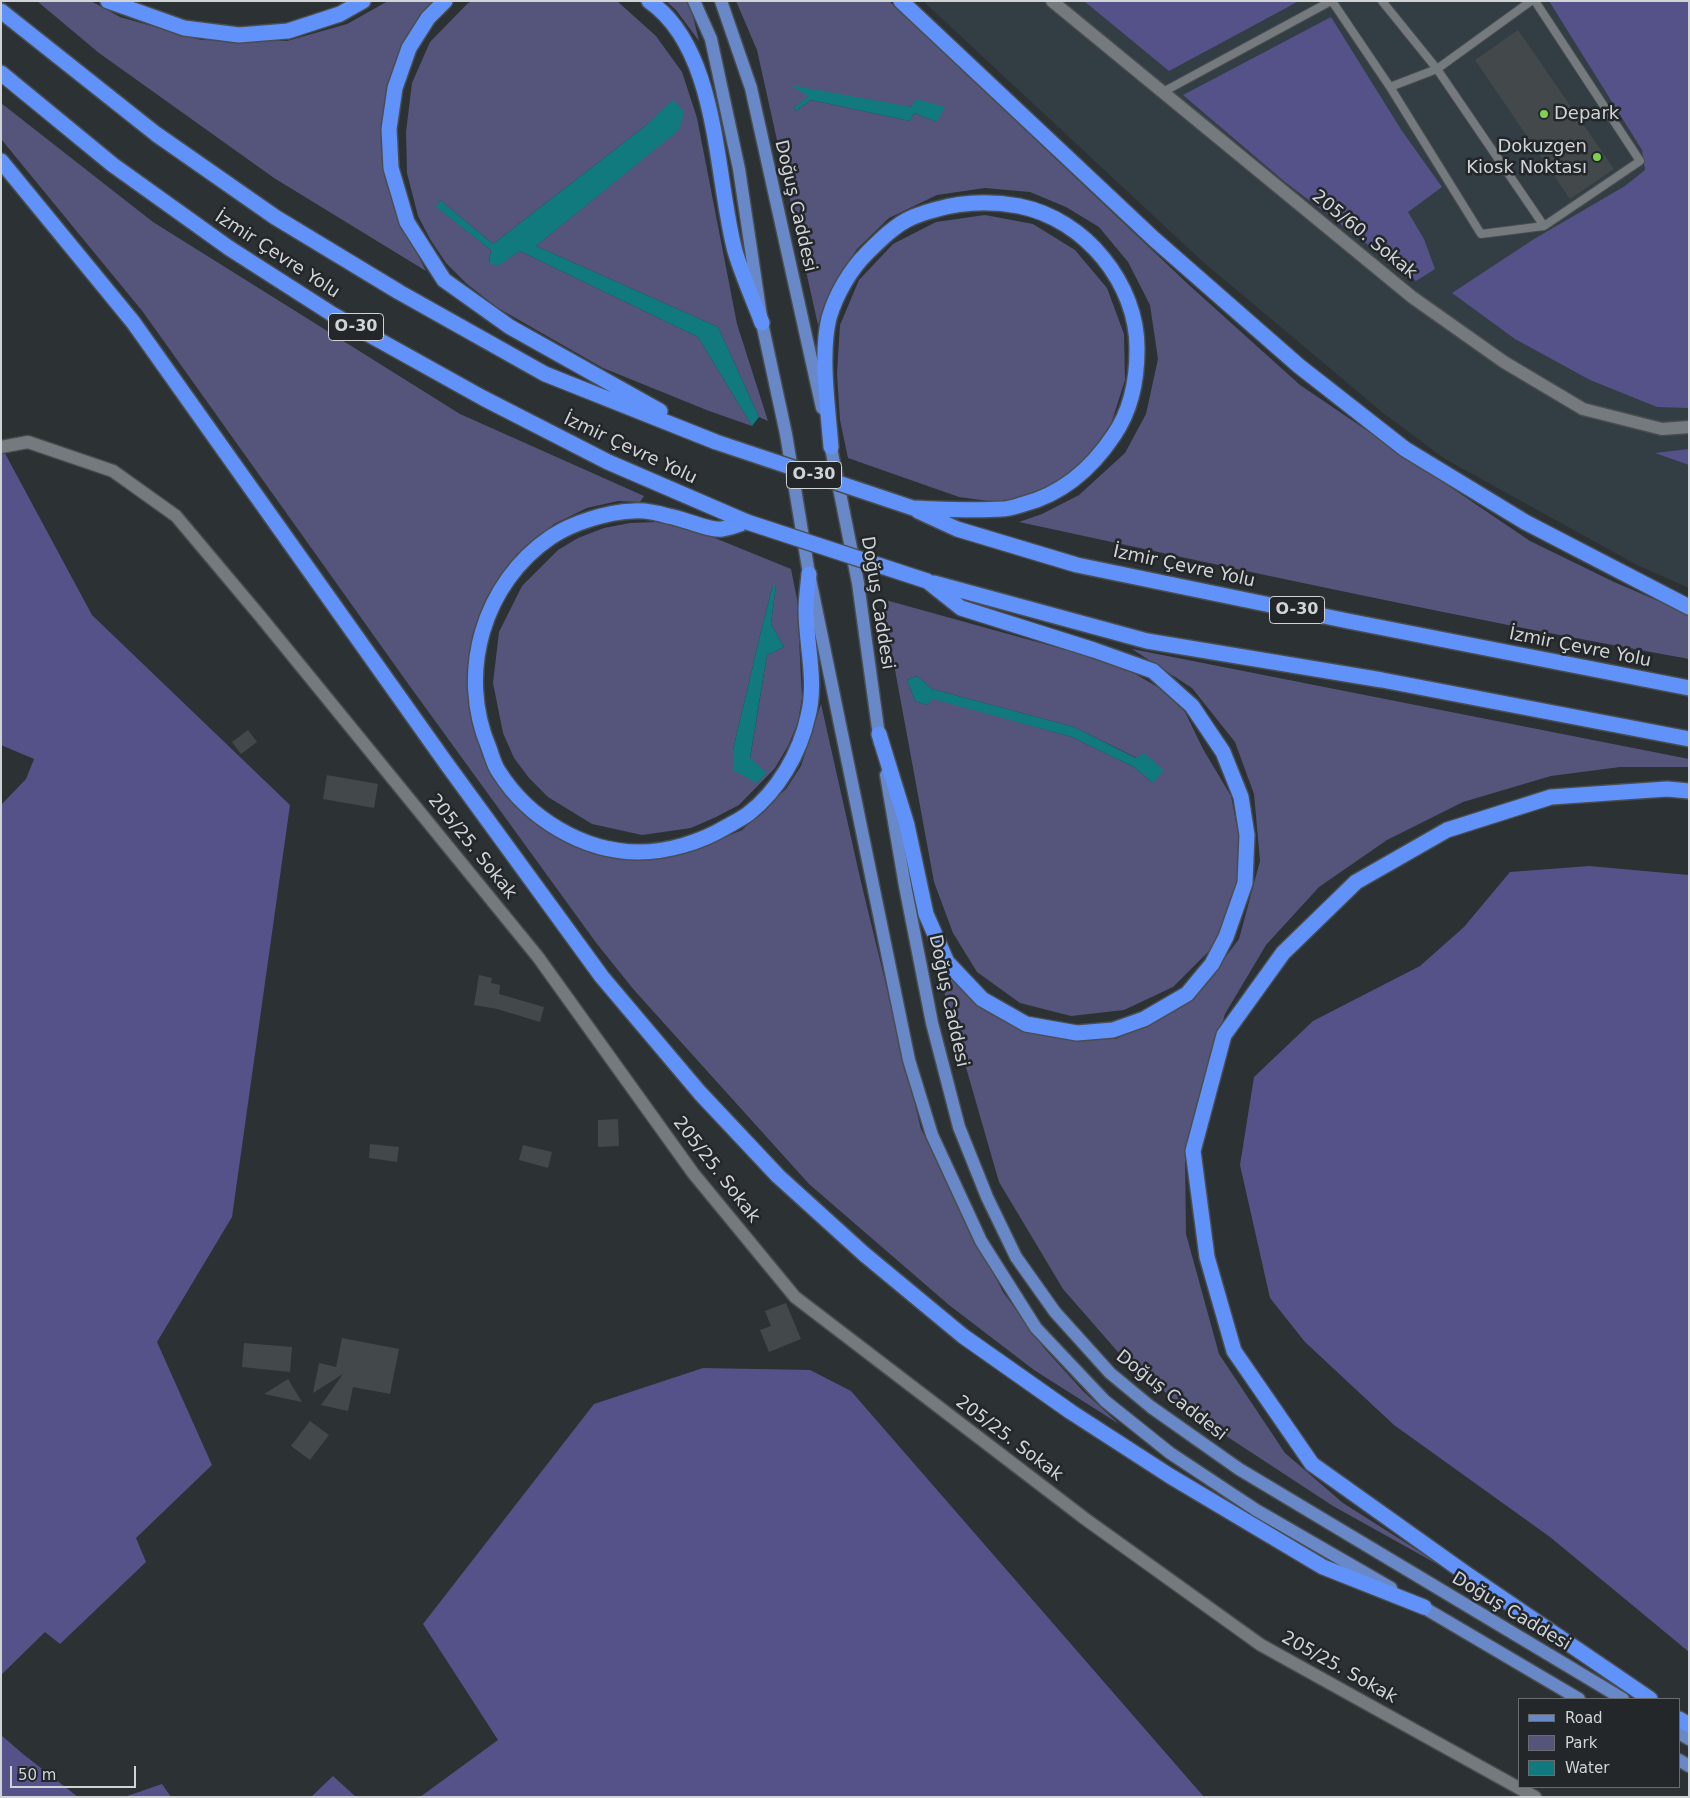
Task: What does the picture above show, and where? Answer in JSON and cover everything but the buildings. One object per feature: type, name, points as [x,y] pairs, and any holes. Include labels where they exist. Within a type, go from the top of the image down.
[{"type":"highway","points":[[108,1],[184,28],[239,35],[288,31],[340,14],[363,1]]},
{"type":"highway","points":[[445,1],[428,18],[409,48],[395,88],[389,128],[391,168],[407,222],[444,280],[510,328],[716,442]]},
{"type":"highway","points":[[649,1],[680,32],[698,69],[714,134],[735,251],[762,323]]},
{"type":"highway","points":[[901,1],[1154,239],[1299,366],[1405,448],[1525,522],[1689,607]]},
{"type":"highway","name":"İzmir Çevre Yolu","points":[[1,11],[156,134],[276,217],[358,267],[545,374],[716,442]]},
{"type":"highway","name":"İzmir Çevre Yolu","points":[[1,73],[113,166],[229,248],[332,314],[483,398],[608,462],[747,522]]},
{"type":"highway","points":[[1,161],[133,322],[446,763],[602,977],[700,1093],[778,1176],[864,1254],[963,1336],[1072,1412],[1170,1476],[1323,1566],[1424,1607]]},
{"type":"highway","points":[[831,447],[825,354],[829,318],[839,293],[857,264],[881,239],[912,217],[949,206],[983,203],[1020,206],[1050,217],[1076,232],[1101,256],[1117,277],[1130,306],[1137,336],[1137,369],[1130,402],[1118,429],[1103,452],[1086,471],[1060,489],[1036,501],[1004,510],[913,508]]},
{"type":"highway","name":"O-30","points":[[716,442],[913,508]]},
{"type":"highway","name":"İzmir Çevre Yolu","points":[[913,508],[956,529],[1077,565],[1689,688]]},
{"type":"highway","points":[[747,522],[720,530],[668,515],[633,511],[588,518],[553,536],[524,558],[504,584],[486,616],[478,644],[474,680],[480,727],[498,771],[528,807],[563,832],[603,848],[639,852],[684,846],[714,834],[747,815],[773,790],[795,754],[809,716],[811,685],[806,608],[809,574]]},
{"type":"highway","name":"O-30","points":[[747,522],[928,581],[1147,640],[1382,680],[1689,739]]},
{"type":"highway","points":[[879,734],[907,825],[926,914],[947,962],[982,999],[1026,1024],[1076,1033],[1113,1030],[1144,1019],[1187,994],[1212,964],[1226,937],[1245,883],[1247,835],[1241,796],[1223,752],[1192,706],[1153,671],[1094,650],[961,608],[928,581]]},
{"type":"highway","points":[[1649,1698],[1465,1573],[1312,1464],[1234,1351],[1207,1257],[1193,1151],[1224,1035],[1283,953],[1356,882],[1447,830],[1551,797],[1667,789],[1689,791]]},
{"type":"main road","points":[[694,1],[711,39],[739,169],[762,323],[786,434],[809,574],[910,1060],[932,1135],[981,1242],[1036,1328],[1104,1401],[1170,1453],[1256,1510],[1577,1698]]},
{"type":"main road","name":"Doğuş Caddesi","points":[[721,1],[751,88],[831,447],[858,583],[879,734],[905,886],[932,1023],[959,1127],[987,1197],[1016,1258],[1054,1312],[1110,1373],[1151,1407],[1239,1469],[1621,1698]]},
{"type":"street","name":"205/60. Sokak","points":[[1052,1],[1412,297],[1504,362],[1584,409],[1662,429],[1689,427]]},
{"type":"street","name":"205/25. Sokak","points":[[1,447],[28,442],[113,470],[176,516],[538,957],[693,1173],[795,1297],[1084,1518],[1261,1645],[1518,1788]]},
{"type":"street","name":"205/25. Sokak","points":[[1519,1788],[1535,1797]]},
{"type":"lane","points":[[1163,92],[1332,1],[1390,86],[1481,234],[1544,226],[1640,161],[1533,1],[1437,68],[1390,86]]},
{"type":"lane","points":[[1382,1],[1437,68],[1544,226]]},
{"type":"shaded area","points":[[923,1],[1689,1],[1689,588],[1637,565],[1445,459],[1382,412],[1202,261]]},
{"type":"shaded area","points":[[1084,1],[1299,1],[1169,71]]},
{"type":"shaded area","points":[[1549,1],[1689,1],[1689,408],[1657,407],[1590,380],[1515,339],[1452,293],[1534,239],[1625,186],[1645,170],[1642,150]]},
{"type":"shaded area","points":[[1331,17],[1402,131],[1442,187],[1408,212],[1424,239],[1435,269],[1416,281],[1285,182],[1183,95]]},
{"type":"shaded area","points":[[1,446],[92,615],[290,805],[232,1217],[157,1342],[212,1465],[136,1538],[146,1562],[60,1644],[45,1632],[1,1675],[1,805],[26,779],[34,759],[1,745]]},
{"type":"shaded area","points":[[1689,449],[1689,465],[1655,453]]},
{"type":"shaded area","points":[[1589,866],[1689,875],[1689,1652],[1550,1537],[1394,1425],[1305,1342],[1270,1298],[1240,1165],[1254,1077],[1313,1021],[1420,966],[1464,927],[1510,872]]},
{"type":"shaded area","points":[[703,1368],[810,1370],[851,1391],[1204,1797],[420,1797],[498,1740],[423,1624],[594,1404]]},
{"type":"shaded area","points":[[1,1735],[23,1754],[78,1797],[1,1797]]},
{"type":"shaded area","points":[[333,1776],[356,1797],[311,1797]]},
{"type":"shaded area","points":[[162,1784],[171,1797],[124,1797]]},
{"type":"green space","points":[[37,1],[91,1],[120,17],[201,40],[287,41],[347,24],[388,1],[435,1],[400,49],[385,98],[384,159],[402,224],[426,271],[274,178],[99,53]]},
{"type":"green space","points":[[472,1],[617,1],[656,36],[682,72],[697,118],[737,324],[768,421],[759,417],[718,327],[536,246],[678,130],[673,101],[644,127],[493,244],[440,200],[437,207],[491,250],[489,262],[498,265],[520,251],[698,337],[752,426],[709,411],[603,368],[498,308],[467,284],[446,263],[418,216],[407,173],[406,132],[412,83],[430,42]]},
{"type":"green space","points":[[666,1],[687,1],[692,12],[699,41],[676,10]]},
{"type":"green space","points":[[736,1],[889,1],[1189,285],[1300,385],[1530,541],[1614,582],[1689,614],[1689,659],[1437,611],[1019,522],[1042,514],[1079,495],[1125,453],[1146,414],[1158,359],[1150,305],[1128,262],[1099,227],[1066,207],[1030,192],[985,188],[937,195],[889,218],[857,249],[835,282],[818,325],[757,50]],"holes":[[[809,96],[911,107],[917,99],[937,122],[914,113],[910,121],[811,100],[796,111],[794,108]]]},
{"type":"green space","points":[[1,103],[153,222],[460,414],[644,496],[640,502],[618,501],[587,508],[554,524],[516,555],[480,614],[473,710],[494,770],[567,839],[694,850],[742,830],[786,789],[801,766],[821,704],[861,882],[921,1129],[1003,1292],[1044,1348],[1083,1391],[1119,1424],[1034,1370],[949,1305],[809,1184],[634,990],[597,944],[409,685],[143,312],[1,139]]},
{"type":"green space","points":[[985,215],[1033,224],[1075,250],[1107,288],[1124,334],[1125,380],[1111,424],[1084,462],[1047,489],[1003,503],[959,497],[848,458],[840,420],[837,374],[840,325],[859,280],[893,244],[936,222]]},
{"type":"green space","points":[[655,522],[681,526],[791,569],[797,599],[802,698],[798,722],[788,746],[775,768],[739,805],[691,828],[642,835],[592,824],[548,797],[529,778],[514,758],[503,733],[493,683],[499,632],[522,586],[558,550],[578,538],[604,528],[630,523]],"holes":[[[773,585],[776,585],[771,624],[784,647],[767,655],[750,759],[733,750],[762,627]]]},
{"type":"green space","points":[[882,599],[1125,668],[1161,689],[1185,712],[1203,749],[1231,796],[1241,848],[1235,901],[1211,949],[1173,987],[1124,1010],[1071,1016],[1020,1003],[977,972],[953,933],[934,882]],"holes":[[[917,676],[932,689],[1074,727],[1137,758],[1153,783],[1134,767],[1072,737],[933,698],[927,705],[915,701],[907,680]]]},
{"type":"green space","points":[[1132,649],[1689,759],[1689,767],[1620,767],[1551,776],[1463,802],[1387,840],[1319,887],[1266,945],[1225,1014],[1185,1153],[1186,1234],[1219,1354],[1285,1453],[1343,1503],[1455,1574],[1333,1506],[1185,1409],[1118,1352],[1063,1289],[999,1182],[933,953],[984,1008],[1034,1034],[1116,1039],[1195,997],[1239,939],[1260,861],[1254,794],[1235,742],[1192,688]]},
{"type":"water","points":[[790,85],[911,107],[916,99],[945,107],[937,122],[914,113],[910,121],[811,100],[796,111],[794,108],[808,96]]},
{"type":"water","points":[[673,100],[684,112],[679,130],[536,246],[718,327],[759,417],[752,426],[698,337],[520,251],[498,266],[489,263],[491,250],[436,207],[440,200],[493,244],[644,127]]},
{"type":"water","points":[[773,585],[776,585],[771,624],[784,647],[767,655],[750,758],[767,773],[756,783],[733,770],[733,750]]},
{"type":"water","points":[[917,676],[932,689],[1074,727],[1136,758],[1144,753],[1164,770],[1153,783],[1134,767],[1072,737],[933,699],[927,705],[915,701],[907,680]]},
{"type":"place","name":"Depark","points":[[1544,114]]},
{"type":"place","name":"Dokuzgen Kiosk Noktası","points":[[1597,157]]}]
